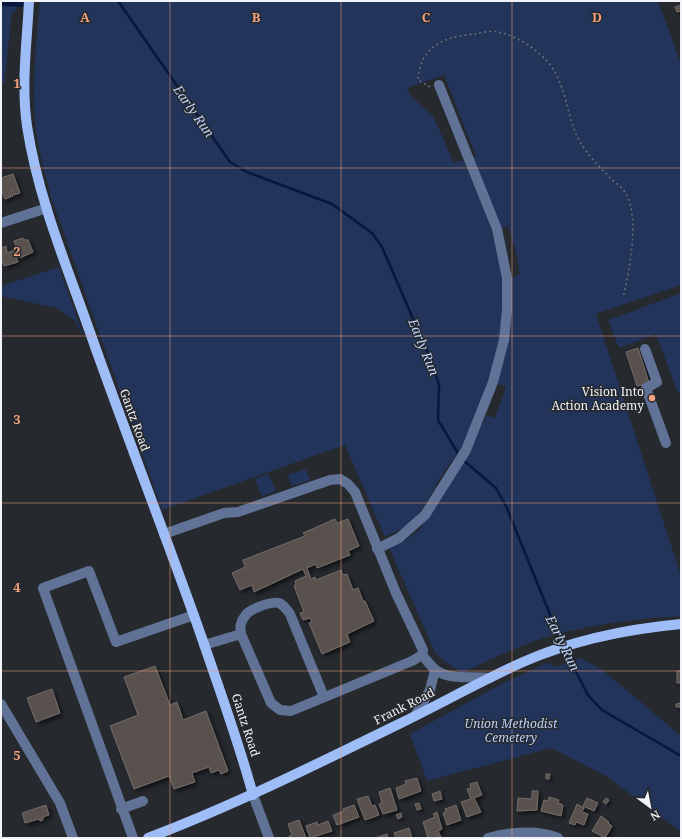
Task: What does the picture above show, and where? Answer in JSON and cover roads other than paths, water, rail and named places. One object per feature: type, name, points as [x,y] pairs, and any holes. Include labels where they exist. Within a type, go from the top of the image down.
[{"type":"main road","name":"Gantz Road","points":[[29,4],[24,68],[26,108],[32,152],[47,208],[132,450],[236,733],[253,795]]},
{"type":"main road","name":"Frank Road","points":[[148,838],[253,795],[490,678],[553,650],[582,641],[629,630],[681,624]]},
{"type":"street","points":[[378,549],[399,538],[425,515],[458,464],[466,450],[493,382],[504,340],[507,310],[507,278],[497,229],[441,89]]},
{"type":"street","points":[[1,223],[47,208]]},
{"type":"street","points":[[645,349],[656,382],[646,388],[666,443]]},
{"type":"street","points":[[164,534],[224,513],[238,512],[330,480],[340,479],[348,484],[355,492],[396,593],[420,642],[423,650],[422,655],[435,670],[442,674],[456,677],[490,678]]},
{"type":"street","points":[[133,838],[43,588],[88,571],[116,642],[194,616]]},
{"type":"street","points":[[324,697],[286,607],[274,603],[251,610],[245,614],[240,624],[240,634],[271,703],[280,710],[291,710],[324,697],[412,661],[422,655]]},
{"type":"street","points":[[204,645],[240,634]]},
{"type":"street","points":[[415,716],[430,690],[435,670]]},
{"type":"street","points":[[1,704],[60,803],[73,838]]},
{"type":"street","name":"Gantz Road","points":[[253,795],[269,838]]},
{"type":"street","points":[[122,809],[143,801]]},
{"type":"street","points":[[488,838],[518,832],[537,833],[558,838]]},
{"type":"waterway","name":"Early Run","points":[[118,1],[230,162],[247,172],[332,204],[372,233],[382,247],[433,365],[439,385],[438,420],[459,455]]},
{"type":"waterway","name":"Early Run","points":[[463,460],[496,488],[506,506],[562,644]]},
{"type":"waterway","name":"Early Run","points":[[564,649],[588,695],[602,710],[681,756]]},
{"type":"place","name":"Vision Into Action Academy","points":[[652,398]]},
{"type":"park label","name":"Union Methodist Cemetery","points":[[511,730]]}]
